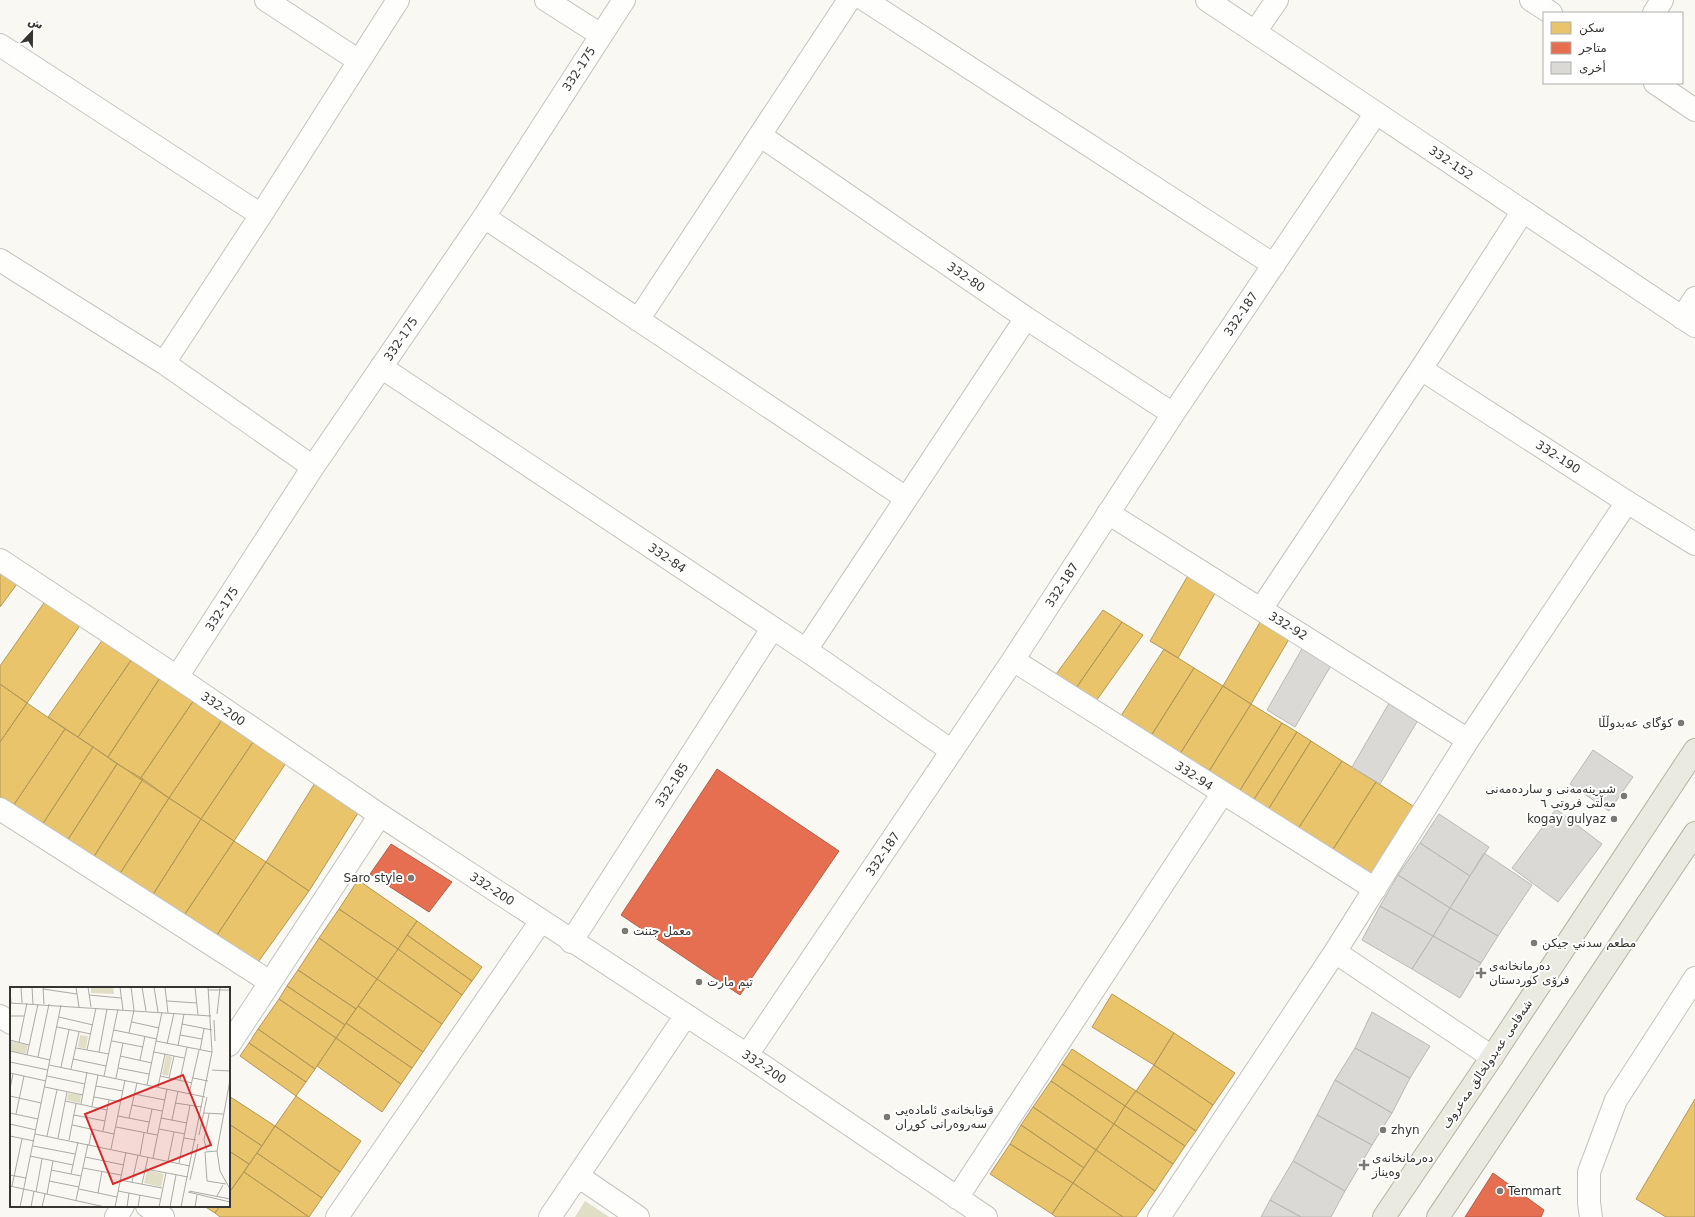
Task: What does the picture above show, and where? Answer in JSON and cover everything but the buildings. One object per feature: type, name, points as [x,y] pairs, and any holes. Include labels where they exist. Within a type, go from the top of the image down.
[{"type":"main road","name":"شەقامی عەبدولخالق مەعروف","points":[[1384,1217],[1692,762]]},
{"type":"main road","points":[[1438,1217],[1695,833]]},
{"type":"street","points":[[266,0],[359,61]]},
{"type":"street","points":[[164,363],[261,215],[398,0]]},
{"type":"street","points":[[546,0],[601,35]]},
{"type":"street","name":"332-175","points":[[177,677],[313,467],[484,217],[624,0]]},
{"type":"street","points":[[638,320],[849,0]]},
{"type":"street","points":[[865,0],[1274,265]]},
{"type":"street","name":"332-152","points":[[1207,0],[1688,322]]},
{"type":"street","points":[[1255,32],[1277,0]]},
{"type":"street","points":[[1531,0],[1549,12]]},
{"type":"street","points":[[1655,12],[1662,0]]},
{"type":"street","points":[[0,46],[261,215]]},
{"type":"street","points":[[1656,84],[1695,110]]},
{"type":"street","name":"332-187","points":[[747,1055],[1013,660],[1173,414],[1376,113]]},
{"type":"street","name":"332-80","points":[[760,136],[1026,318],[1173,414]]},
{"type":"street","points":[[1261,609],[1421,369],[1523,211]]},
{"type":"street","points":[[484,217],[906,498]]},
{"type":"street","points":[[2,266],[164,363],[313,467]]},
{"type":"street","points":[[1688,322],[1695,298]]},
{"type":"street","points":[[806,650],[1026,318]]},
{"type":"street","name":"332-84","points":[[381,367],[772,629],[806,650],[952,751]]},
{"type":"street","name":"332-190","points":[[1421,369],[1627,502],[1695,544]]},
{"type":"street","points":[[1159,1217],[1335,952],[1468,740],[1627,502]]},
{"type":"street","name":"332-92","points":[[1108,513],[1468,740]]},
{"type":"street","name":"332-200","points":[[0,560],[177,677],[380,815],[572,942],[747,1055],[986,1217]]},
{"type":"street","name":"332-185","points":[[572,942],[772,629]]},
{"type":"street","name":"332-94","points":[[1013,660],[1222,794],[1375,889]]},
{"type":"street","points":[[957,1198],[1222,794]]},
{"type":"street","points":[[0,809],[270,982]]},
{"type":"street","points":[[230,1042],[380,815]]},
{"type":"street","points":[[337,1217],[541,921]]},
{"type":"street","points":[[1335,952],[1492,1057]]},
{"type":"street","points":[[1591,1217],[1589,1203],[1589,1172],[1616,1100],[1695,978]]},
{"type":"street","points":[[550,1217],[686,1015]]},
{"type":"street","points":[[0,1016],[10,1022]]},
{"type":"street","points":[[578,1176],[638,1217]]},
{"type":"street","points":[[116,1217],[122,1207]]},
{"type":"street","points":[[148,1207],[163,1217]]},
{"type":"shaded area","points":[[585,1201],[609,1217],[575,1217]]},
{"type":"place","name":"کۆگای عەبدوڵڵا","points":[[1681,723]]},
{"type":"place","name":"شیرینەمەنی و ساردەمەنی مەڵتی فروتی ٦","points":[[1624,796]]},
{"type":"place","name":"kogay gulyaz","points":[[1614,819]]},
{"type":"place","name":"Saro style","points":[[411,878]]},
{"type":"place","name":"معمل جننت","points":[[625,931]]},
{"type":"place","name":"مطعم سدني جيكن","points":[[1534,943]]},
{"type":"place","name":"دەرمانخانەی فرۆی کوردستان","points":[[1481,973]]},
{"type":"place","name":"تيم مارت","points":[[699,982]]},
{"type":"place","name":"قوتابخانەی ئامادەیی سەروەرانی کوڕان","points":[[887,1117]]},
{"type":"place","name":"zhyn","points":[[1383,1130]]},
{"type":"place","name":"دەرمانخانەی وەیناز","points":[[1364,1165]]},
{"type":"place","name":"Temmart","points":[[1500,1191]]}]
